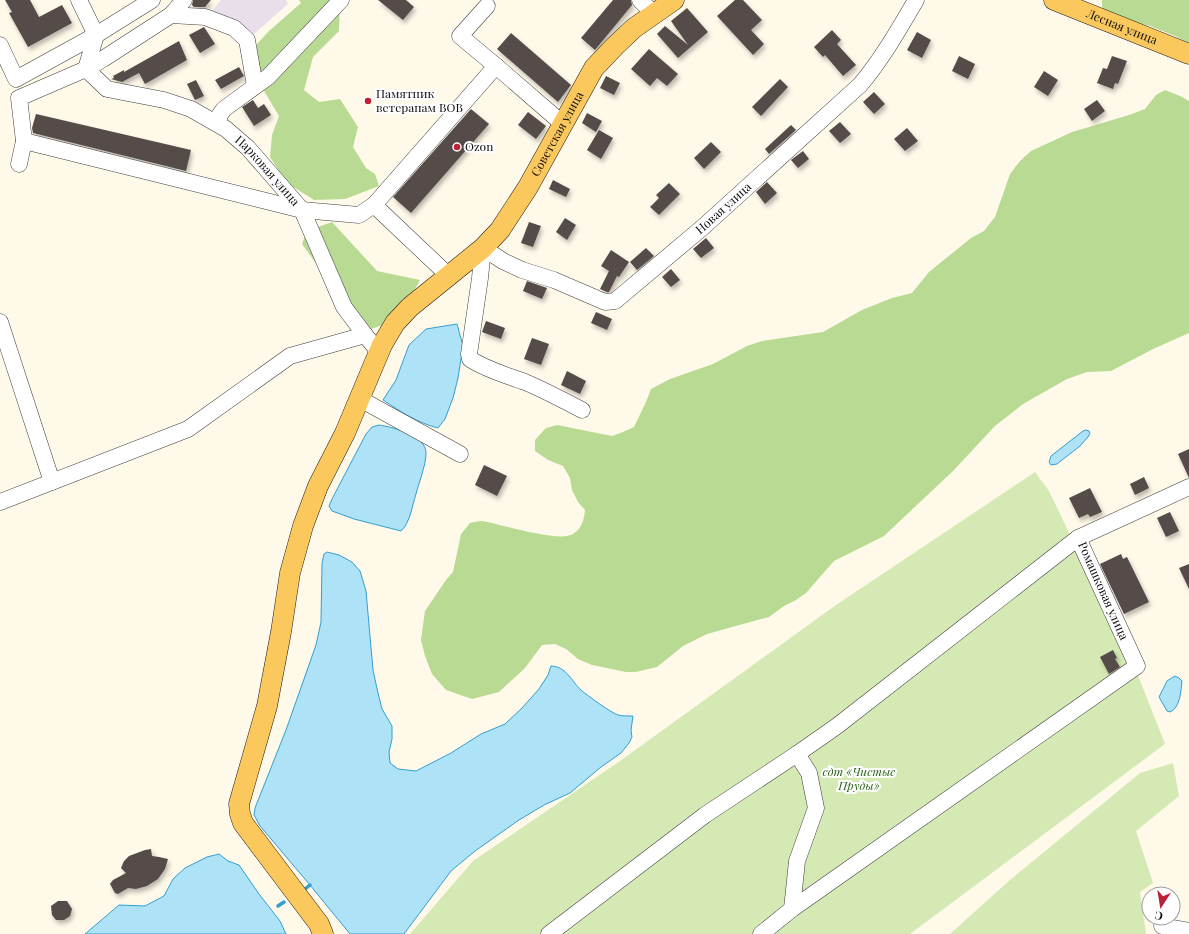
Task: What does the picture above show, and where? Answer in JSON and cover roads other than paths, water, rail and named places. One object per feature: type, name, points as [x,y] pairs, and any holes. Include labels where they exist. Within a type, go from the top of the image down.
[{"type":"main road","name":"Советская улица","points":[[323,934],[319,924],[243,823],[239,804],[267,706],[290,573],[318,486],[345,433],[382,345],[396,323],[410,307],[482,248],[500,230],[528,187],[594,68],[634,28],[674,0]]},
{"type":"main road","name":"Лесная улица","points":[[1054,0],[1189,54]]},
{"type":"street","points":[[79,0],[96,35],[86,69]]},
{"type":"street","points":[[0,45],[16,80],[96,35],[152,0]]},
{"type":"street","points":[[19,164],[24,141],[19,98],[86,69],[171,14],[184,0]]},
{"type":"street","points":[[219,124],[219,116],[224,109],[268,77],[341,0]]},
{"type":"street","points":[[640,0],[654,14]]},
{"type":"street","name":"Новая улица","points":[[482,248],[503,261],[522,270],[554,280],[606,302],[615,301],[702,228],[860,85],[868,76],[897,33],[916,0]]},
{"type":"street","points":[[487,6],[460,36],[563,124]]},
{"type":"street","points":[[171,14],[205,17],[234,28],[248,40],[255,86]]},
{"type":"street","points":[[24,141],[302,210],[359,215],[374,205],[496,66]]},
{"type":"street","name":"Парковая улица","points":[[86,69],[107,89],[164,100],[191,109],[219,124],[248,148],[302,210],[344,307],[379,352]]},
{"type":"street","points":[[374,205],[449,276]]},
{"type":"street","points":[[482,248],[480,278],[469,354],[470,359],[488,369],[539,388],[582,410]]},
{"type":"street","points":[[0,322],[52,482]]},
{"type":"street","points":[[0,502],[188,429],[290,356],[365,335]]},
{"type":"street","points":[[360,399],[460,454]]},
{"type":"street","name":"Ромашковая улица","points":[[792,909],[1137,666],[1078,538],[1189,487]]},
{"type":"street","points":[[549,934],[705,815],[797,754],[836,726],[1078,538]]},
{"type":"street","points":[[761,934],[792,909],[797,860],[816,808],[809,773],[797,754]]},
{"type":"street","points":[[1162,926],[1189,931]]},
{"type":"water","points":[[457,324],[463,346],[458,378],[453,398],[445,419],[438,428],[403,413],[383,400],[396,380],[409,345],[426,329]]},
{"type":"water","points":[[379,425],[407,433],[415,437],[425,447],[426,458],[424,468],[407,524],[401,531],[354,519],[332,511],[329,506],[366,434],[372,427]]},
{"type":"water","points":[[1086,430],[1090,433],[1080,446],[1057,464],[1051,465],[1049,462],[1051,456]]},
{"type":"water","points":[[327,552],[339,555],[352,562],[360,571],[366,591],[373,670],[382,709],[392,726],[392,739],[389,752],[390,763],[398,769],[416,771],[451,753],[481,734],[505,724],[539,689],[548,675],[551,666],[565,671],[581,690],[610,711],[618,715],[633,716],[631,730],[632,737],[621,753],[601,767],[570,793],[544,805],[519,820],[475,851],[451,871],[404,934],[350,934],[260,826],[254,815],[255,808],[286,730],[316,645],[321,622],[322,563],[324,554]]},
{"type":"water","points":[[1175,676],[1182,681],[1181,690],[1176,707],[1170,712],[1167,711],[1159,697],[1167,681]]},
{"type":"water","points":[[219,854],[228,861],[239,865],[280,921],[286,934],[85,934],[119,905],[145,906],[164,896],[173,879],[185,868],[207,857]]},
{"type":"waterway","points":[[305,889],[310,885]]},
{"type":"waterway","points":[[278,906],[284,902]]},
{"type":"place","name":"Памятник ветеранам ВОВ","points":[[368,101]]},
{"type":"place","name":"Ozon","points":[[457,147]]},
{"type":"park label","name":"сдт «Чистые Пруды»","points":[[859,779]]}]
